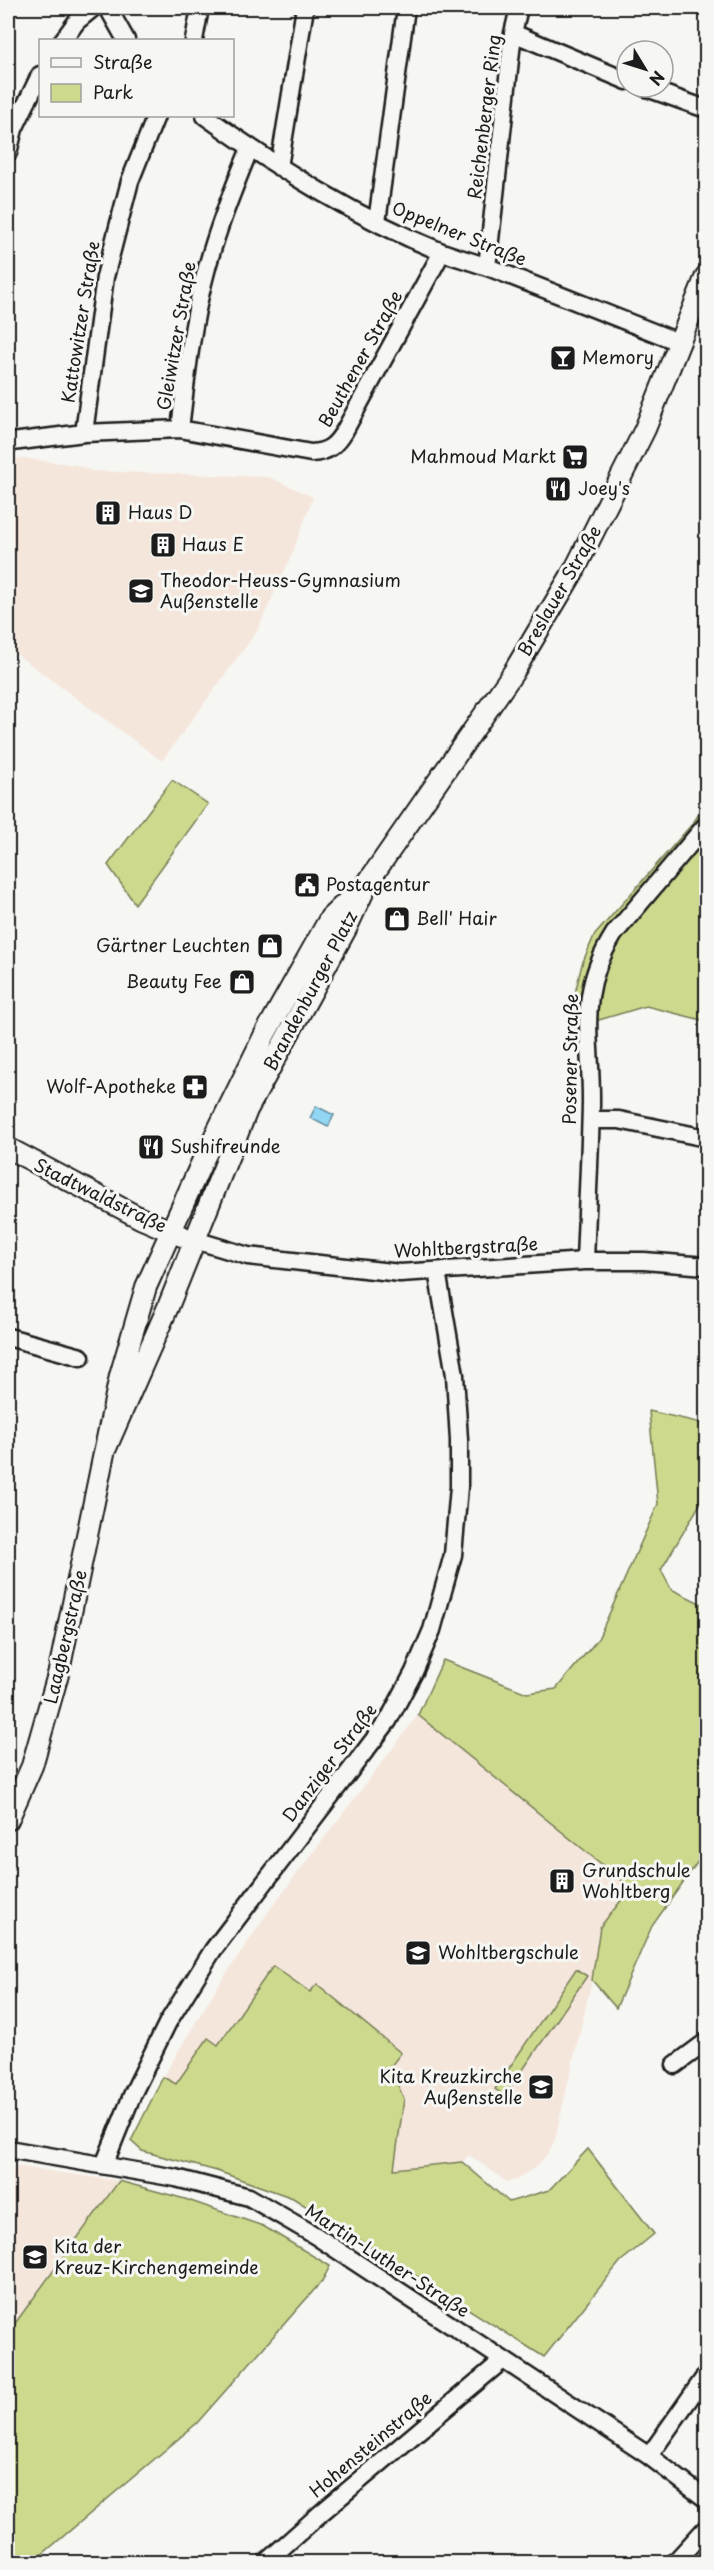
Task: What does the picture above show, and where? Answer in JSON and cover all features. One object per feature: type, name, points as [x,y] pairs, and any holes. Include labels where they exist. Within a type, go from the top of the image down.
[{"type":"street","points":[[64,39],[77,21],[93,8]]},
{"type":"street","points":[[108,8],[125,39]]},
{"type":"street","points":[[194,39],[200,8]]},
{"type":"street","points":[[279,167],[305,8]]},
{"type":"street","points":[[377,222],[406,8]]},
{"type":"street","name":"Reichenberger Ring","points":[[487,267],[513,33],[519,8]]},
{"type":"street","points":[[513,33],[615,76]]},
{"type":"street","points":[[8,153],[14,129],[39,77]]},
{"type":"street","points":[[675,98],[706,109]]},
{"type":"street","name":"Kattowitzer Straße","points":[[84,433],[107,268],[130,181],[156,117]]},
{"type":"street","name":"Oppelner Straße","points":[[207,117],[279,167],[377,222],[442,252],[487,267],[681,343]]},
{"type":"street","name":"Gleiwitzer Straße","points":[[180,429],[189,356],[203,283],[217,234],[250,148]]},
{"type":"street","name":"Beuthener Straße","points":[[8,440],[12,442],[84,433],[180,429],[311,453],[322,453],[333,447],[354,416],[442,252]]},
{"type":"street","name":"Breslauer Straße","points":[[368,882],[489,708],[545,621],[593,534],[635,450],[681,343],[706,276]]},
{"type":"street","name":"Posener Straße","points":[[585,1261],[591,1120],[588,998],[602,953],[614,934],[706,825]]},
{"type":"street","name":"Brandenburger Platz","points":[[170,1231],[265,1034],[330,918],[368,882]]},
{"type":"street","name":"Brandenburger Platz","points":[[195,1240],[247,1110],[346,929],[368,882]]},
{"type":"street","points":[[591,1120],[619,1120],[706,1138]]},
{"type":"street","name":"Stadtwaldstraße","points":[[8,1148],[34,1164],[170,1231],[195,1240]]},
{"type":"street","name":"Laagbergstraße","points":[[9,1812],[32,1766],[59,1671],[120,1376],[146,1287],[170,1231]]},
{"type":"street","name":"Laagbergstraße","points":[[106,1448],[139,1377],[195,1240]]},
{"type":"street","name":"Wohltbergstraße","points":[[195,1240],[248,1256],[400,1273],[585,1261],[644,1260],[706,1266]]},
{"type":"street","name":"Danziger Straße","points":[[104,2165],[133,2093],[168,2022],[226,1932],[388,1721],[414,1672],[432,1630],[453,1556],[459,1487],[455,1375],[437,1271]]},
{"type":"street","points":[[8,1337],[81,1357]]},
{"type":"street","points":[[675,2065],[706,2042]]},
{"type":"street","name":"Martin-Luther-Straße","points":[[8,2149],[176,2178],[249,2197],[316,2236],[649,2456],[706,2499]]},
{"type":"street","name":"Hohensteinstraße","points":[[266,2562],[338,2498],[503,2360]]},
{"type":"street","points":[[649,2456],[706,2375]]},
{"type":"street","points":[[675,2562],[706,2528]]},
{"type":"shaded area","name":"Theodor-Heuss-Gymnasium Außenstelle","points":[[22,458],[76,465],[92,471],[269,477],[313,497],[293,552],[257,631],[162,761],[8,648],[8,460]]},
{"type":"shaded area","name":"Wohltbergschule","points":[[418,1715],[631,1888],[600,1927],[592,1980],[555,2139],[549,2152],[537,2166],[516,2180],[507,2182],[469,2155],[462,2162],[364,2172],[163,2077],[214,1992],[271,1908]]},
{"type":"shaded area","name":"Kita der Kreuz-Kirchengemeinde","points":[[8,2165],[119,2181],[8,2333]]},
{"type":"green space","points":[[172,780],[208,804],[135,904],[108,865]]},
{"type":"green space","points":[[706,803],[706,1021],[646,1006],[572,1028],[573,1002],[582,964],[594,936],[693,823]]},
{"type":"green space","points":[[649,1411],[706,1424],[706,1494],[661,1570],[671,1589],[706,1606],[704,1674],[706,1676],[706,1850],[652,1926],[616,2008],[592,1980],[600,1927],[631,1888],[418,1715],[443,1660],[527,1693],[556,1689],[598,1639],[658,1504]]},
{"type":"green space","points":[[273,1966],[310,1992],[317,1984],[401,2053],[390,2067],[404,2099],[394,2169],[462,2162],[509,2202],[549,2190],[588,2149],[654,2234],[620,2262],[544,2357],[293,2198],[217,2171],[142,2151],[131,2141],[163,2077],[176,2084],[208,2038],[218,2045]]},
{"type":"green space","points":[[576,1969],[587,1976],[505,2096],[495,2089]]},
{"type":"green space","points":[[119,2181],[185,2199],[263,2226],[330,2266],[322,2281],[197,2423],[33,2562],[8,2562],[8,2333]]},
{"type":"water","points":[[316,1106],[334,1115],[328,1127],[310,1118]]},
{"type":"place","name":"Memory","points":[[563,358]]},
{"type":"place","name":"Mahmoud Markt","points":[[575,457]]},
{"type":"place","name":"Joey's","points":[[558,489]]},
{"type":"place","name":"Haus D","points":[[108,513]]},
{"type":"place","name":"Haus E","points":[[163,545]]},
{"type":"place","name":"Theodor-Heuss-Gymnasium Außenstelle","points":[[141,591]]},
{"type":"place","name":"Postagentur","points":[[307,885]]},
{"type":"place","name":"Bell' Hair","points":[[397,919]]},
{"type":"place","name":"Gärtner Leuchten","points":[[270,946]]},
{"type":"place","name":"Beauty Fee","points":[[242,982]]},
{"type":"place","name":"Wolf-Apotheke","points":[[195,1087]]},
{"type":"place","name":"Sushifreunde","points":[[151,1147]]},
{"type":"place","name":"Grundschule Wohltberg","points":[[562,1881]]},
{"type":"place","name":"Wohltbergschule","points":[[418,1953]]},
{"type":"place","name":"Kita Kreuzkirche Außenstelle","points":[[541,2087]]},
{"type":"place","name":"Kita der Kreuz-Kirchengemeinde","points":[[35,2257]]}]
